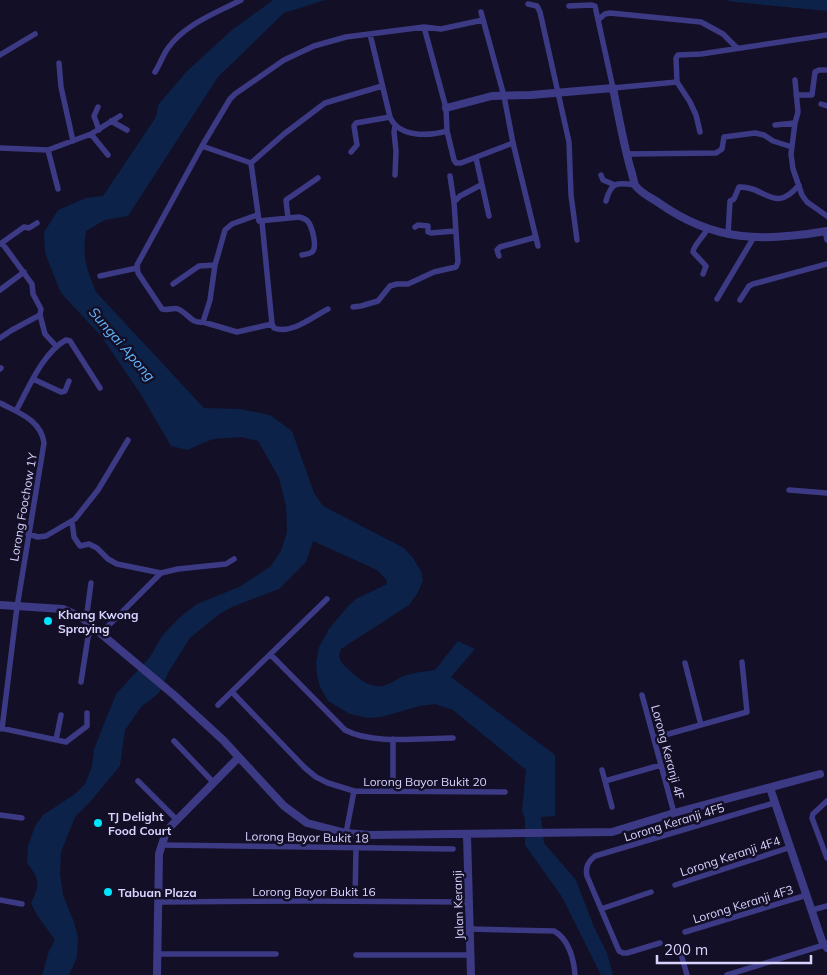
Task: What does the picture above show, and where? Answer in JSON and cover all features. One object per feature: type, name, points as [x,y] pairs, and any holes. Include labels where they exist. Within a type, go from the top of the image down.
[{"type":"street","points":[[156,72],[169,47],[185,32],[203,19],[241,0]]},
{"type":"street","points":[[528,4],[537,6],[540,12],[569,142],[571,195],[577,240]]},
{"type":"street","points":[[569,6],[594,6],[626,154],[635,184],[643,192],[671,212],[728,235],[787,237],[826,231],[827,240]]},
{"type":"street","points":[[481,12],[504,96],[513,143],[538,246]]},
{"type":"street","points":[[598,20],[605,14],[610,13],[701,22],[723,34],[737,48]]},
{"type":"street","points":[[272,324],[237,332],[192,320],[178,309],[162,309],[138,273],[137,268],[141,256],[230,99],[258,76],[302,50],[346,37],[424,27],[441,30],[483,20]]},
{"type":"street","points":[[424,27],[446,108],[447,131],[456,163],[476,158],[513,143]]},
{"type":"street","points":[[0,55],[35,34]]},
{"type":"street","points":[[370,34],[390,117],[395,126],[420,135],[434,135],[447,131]]},
{"type":"street","points":[[700,132],[696,115],[677,82],[676,58],[678,55],[701,54],[827,35]]},
{"type":"street","points":[[59,63],[61,87],[73,141]]},
{"type":"street","points":[[796,95],[812,95],[815,72],[827,70]]},
{"type":"street","points":[[794,80],[798,112],[792,147],[793,168],[799,186],[808,202],[827,216]]},
{"type":"street","points":[[446,108],[492,96],[531,95],[677,82]]},
{"type":"street","points":[[251,163],[284,134],[325,103],[382,86]]},
{"type":"street","points":[[98,106],[94,116],[99,130]]},
{"type":"street","points":[[0,148],[48,150],[91,134],[120,116]]},
{"type":"street","points":[[351,152],[357,146],[354,126],[356,123],[390,117]]},
{"type":"street","points":[[111,121],[127,130]]},
{"type":"street","points":[[775,125],[795,123]]},
{"type":"street","points":[[395,126],[395,175]]},
{"type":"street","points":[[626,154],[716,153],[722,149],[724,137],[755,133],[792,147]]},
{"type":"street","points":[[91,134],[108,155]]},
{"type":"street","points":[[202,146],[251,163]]},
{"type":"street","points":[[48,150],[58,189]]},
{"type":"street","points":[[476,158],[480,185],[488,216]]},
{"type":"street","points":[[251,163],[257,215],[259,221],[262,222],[272,324],[274,328],[279,330],[294,328],[328,309]]},
{"type":"street","points":[[601,174],[603,180],[614,185]]},
{"type":"street","points":[[353,307],[378,301],[390,286],[408,284],[425,275],[456,267],[458,262],[454,202],[450,176]]},
{"type":"street","points":[[288,218],[286,200],[318,178]]},
{"type":"street","points":[[606,201],[610,189],[614,185],[619,183],[635,184]]},
{"type":"street","points":[[454,202],[460,196],[480,185]]},
{"type":"street","points":[[728,235],[730,201],[734,199],[739,187],[778,199],[790,196],[799,186]]},
{"type":"street","points":[[203,322],[210,300],[225,230],[228,226],[257,215]]},
{"type":"street","points":[[262,222],[288,218],[305,218],[309,222],[314,246],[313,251],[302,255]]},
{"type":"street","points":[[37,223],[29,228],[24,227],[1,244],[32,284],[33,294],[41,308],[40,316],[45,334],[56,346]]},
{"type":"street","points":[[415,227],[418,225],[428,226],[428,232],[431,233],[455,231]]},
{"type":"street","points":[[704,274],[706,266],[693,252],[693,249],[702,239],[708,228]]},
{"type":"street","points":[[499,256],[497,250],[500,247],[536,237]]},
{"type":"street","points":[[717,299],[754,237]]},
{"type":"street","points":[[740,300],[749,286],[753,284],[827,264]]},
{"type":"street","points":[[173,284],[199,266],[216,265]]},
{"type":"street","points":[[100,276],[137,268]]},
{"type":"street","points":[[0,290],[24,272]]},
{"type":"street","points":[[0,338],[40,316]]},
{"type":"street","points":[[16,412],[33,379],[56,346],[66,340],[70,341],[100,388]]},
{"type":"street","points":[[33,379],[61,392],[65,391],[69,381]]},
{"type":"street","name":"Lorong Foochow 1Y","points":[[0,404],[36,423],[43,436],[44,443],[17,607],[1,729]]},
{"type":"street","points":[[28,534],[38,537],[46,536],[75,519],[87,506],[128,440]]},
{"type":"street","points":[[789,490],[827,493]]},
{"type":"street","points":[[72,521],[74,537],[80,546],[89,544],[117,564],[161,573],[178,568],[226,564],[234,559]]},
{"type":"street","points":[[101,633],[161,573]]},
{"type":"street","points":[[86,620],[91,583]]},
{"type":"street","points":[[218,705],[327,599]]},
{"type":"street","points":[[0,605],[64,609],[86,620],[174,695],[224,742],[284,806],[307,823],[346,833],[370,835],[467,835],[612,832],[674,813],[820,774]]},
{"type":"street","points":[[81,682],[88,637],[93,627]]},
{"type":"street","points":[[271,655],[345,730],[362,736],[393,739],[454,738]]},
{"type":"street","points":[[654,738],[747,712],[742,662]]},
{"type":"street","points":[[684,663],[701,725]]},
{"type":"street","name":"Lorong Bayor Bukit 20","points":[[232,692],[310,773],[328,783],[354,791],[505,792]]},
{"type":"street","name":"Lorong Keranji 4F","points":[[642,695],[674,813]]},
{"type":"street","points":[[1,729],[66,742],[87,726],[87,713]]},
{"type":"street","points":[[56,740],[61,715]]},
{"type":"street","points":[[393,739],[394,791]]},
{"type":"street","points":[[224,742],[228,741],[233,745],[253,767],[253,772]]},
{"type":"street","points":[[174,742],[214,783]]},
{"type":"street","points":[[224,742],[231,756],[230,764],[225,772]]},
{"type":"street","points":[[157,975],[159,854],[161,845],[165,835],[177,820],[238,758]]},
{"type":"street","points":[[605,782],[661,765]]},
{"type":"street","points":[[225,772],[238,768],[253,772]]},
{"type":"street","points":[[602,770],[612,807]]},
{"type":"street","points":[[138,781],[177,820]]},
{"type":"street","points":[[727,975],[750,972],[825,947],[770,788]]},
{"type":"street","points":[[346,833],[354,791]]},
{"type":"street","points":[[827,801],[812,816],[827,858]]},
{"type":"street","name":"Lorong Keranji 4F5","points":[[601,908],[587,876],[586,869],[595,856],[774,803]]},
{"type":"street","points":[[0,815],[22,818]]},
{"type":"street","name":"Jalan Keranji","points":[[467,835],[471,975]]},
{"type":"street","name":"Lorong Bayor Bukit 18","points":[[161,845],[453,848]]},
{"type":"street","name":"Lorong Keranji 4F4","points":[[675,885],[791,847]]},
{"type":"street","points":[[355,901],[356,848]]},
{"type":"street","points":[[652,892],[601,908],[619,951],[622,953],[660,943]]},
{"type":"street","name":"Lorong Keranji 4F3","points":[[686,932],[807,896]]},
{"type":"street","points":[[0,900],[22,904]]},
{"type":"street","name":"Lorong Bayor Bukit 16","points":[[158,902],[469,902]]},
{"type":"street","points":[[812,910],[827,906]]},
{"type":"street","points":[[470,929],[557,933],[565,942],[572,956],[575,975]]},
{"type":"street","points":[[679,947],[687,975]]},
{"type":"street","points":[[158,954],[276,954]]},
{"type":"street","points":[[356,955],[471,955]]},
{"type":"water","name":"Sungai Apong","points":[[273,0],[325,0],[284,13],[218,77],[128,216],[105,220],[86,231],[85,256],[90,276],[96,292],[204,408],[240,409],[270,415],[292,431],[314,493],[323,506],[404,548],[413,558],[421,571],[423,581],[417,594],[409,605],[341,649],[340,660],[361,680],[370,685],[381,686],[408,675],[435,670],[458,641],[475,649],[451,677],[555,755],[555,816],[541,817],[544,843],[576,880],[594,927],[607,953],[613,975],[601,975],[562,897],[525,845],[525,819],[522,811],[526,770],[453,710],[435,704],[420,706],[381,717],[367,718],[350,714],[328,701],[320,687],[317,676],[316,663],[319,647],[329,629],[348,606],[356,599],[387,584],[386,579],[377,570],[313,541],[306,562],[279,589],[232,607],[218,615],[190,638],[169,671],[159,693],[141,707],[125,730],[120,766],[75,817],[61,852],[60,873],[63,895],[78,937],[77,957],[69,975],[42,975],[49,951],[55,940],[31,903],[36,891],[37,882],[34,873],[27,863],[28,846],[35,826],[43,815],[75,794],[85,784],[92,766],[94,749],[116,694],[150,657],[162,636],[179,618],[197,604],[239,587],[270,567],[281,551],[287,532],[286,506],[279,478],[258,441],[241,437],[213,439],[187,450],[171,446],[140,393],[101,336],[61,293],[45,253],[44,232],[58,210],[86,198],[103,196],[156,117],[158,105],[187,71],[232,30]]},
{"type":"water","points":[[726,0],[827,0],[827,11],[735,2]]},
{"type":"place","name":"Khang Kwong Spraying","points":[[48,621]]},
{"type":"place","name":"TJ Delight Food Court","points":[[98,823]]},
{"type":"place","name":"Tabuan Plaza","points":[[108,892]]}]
